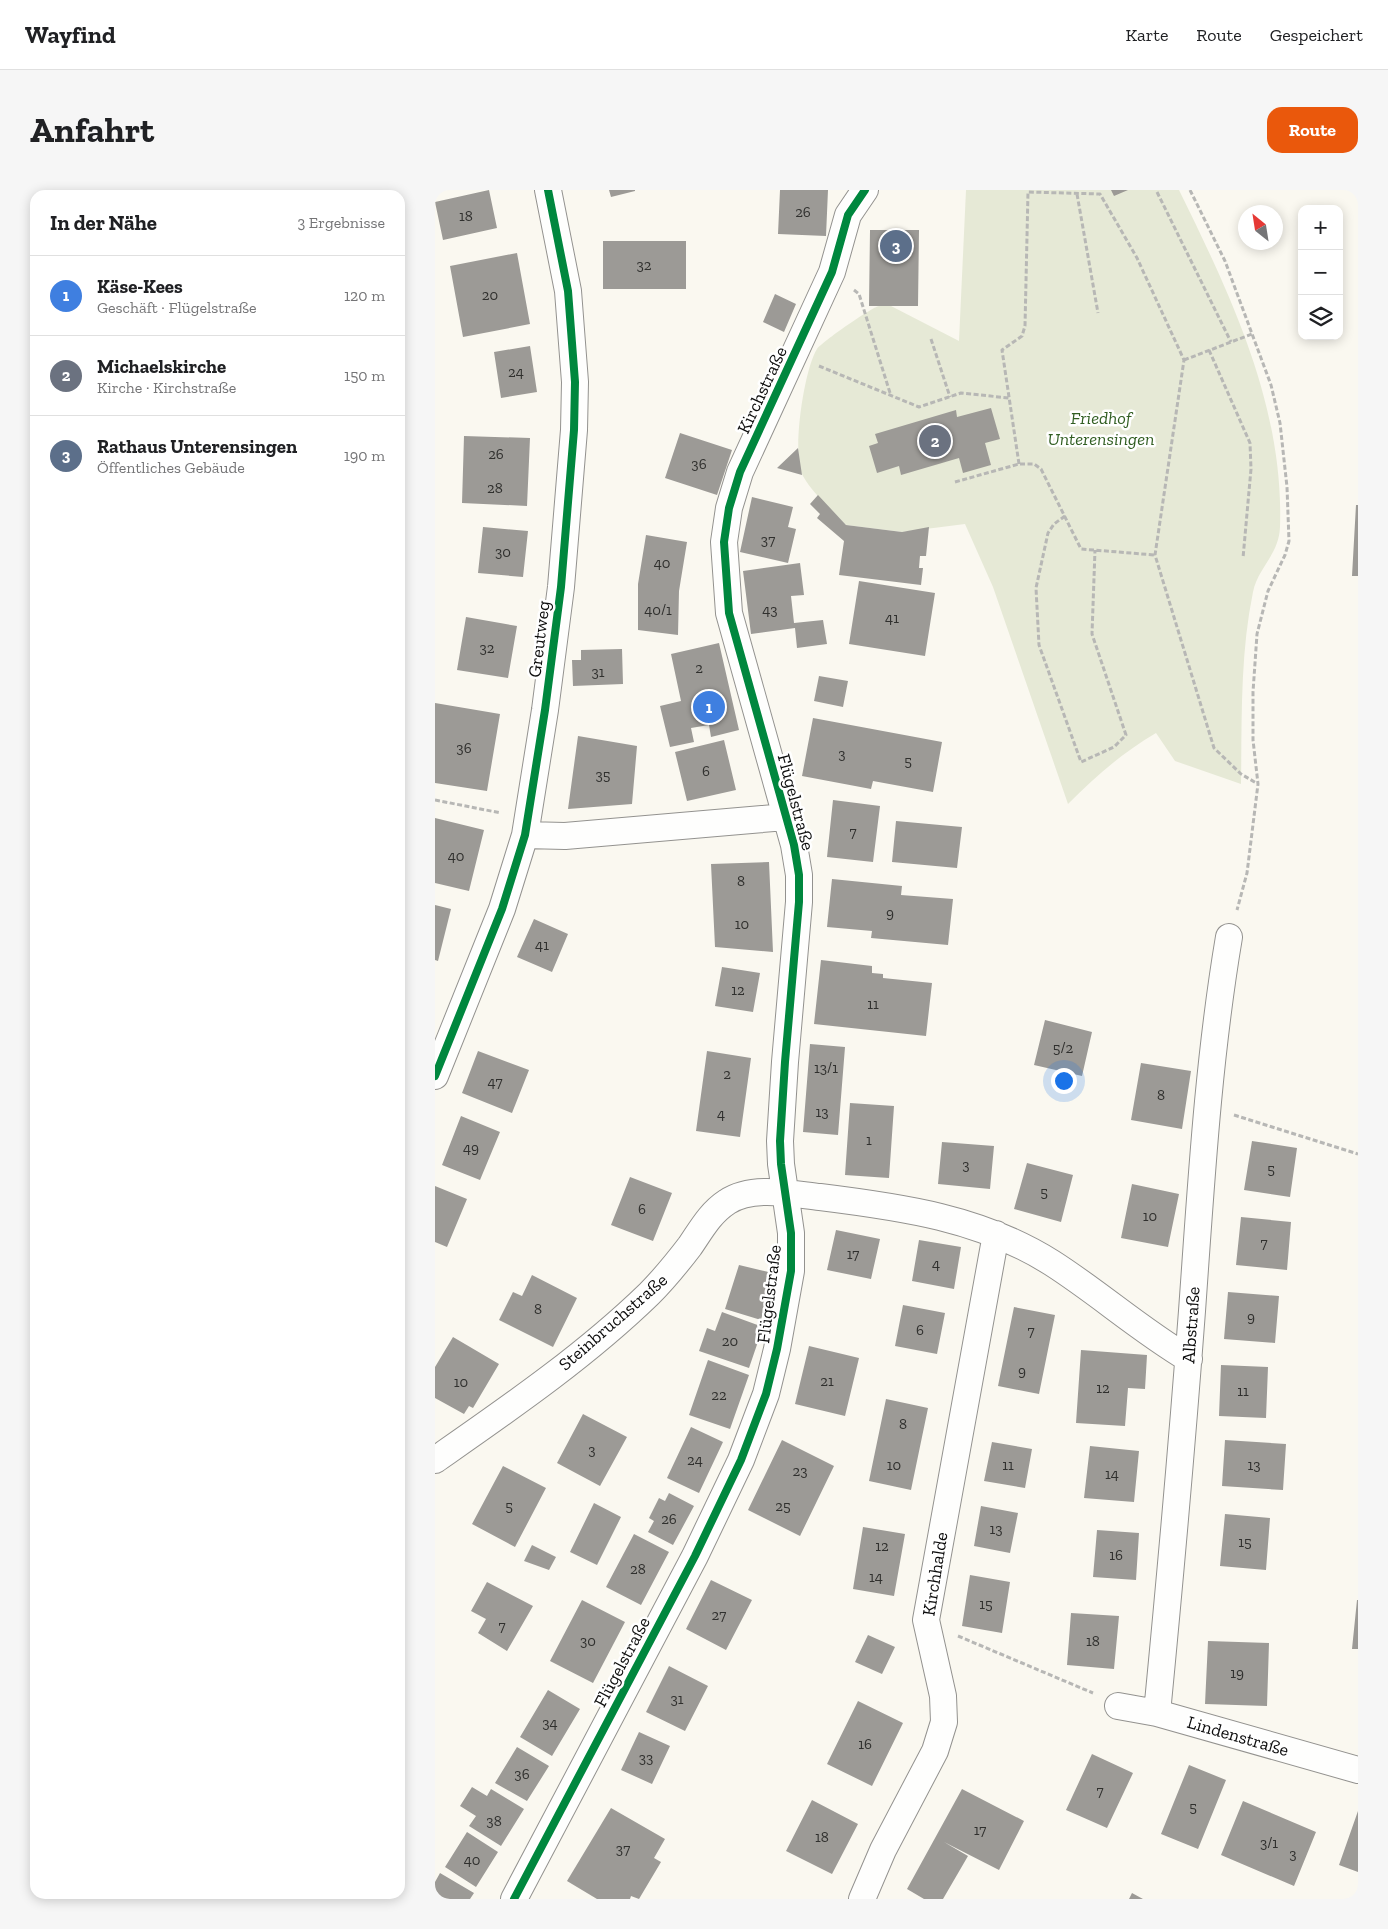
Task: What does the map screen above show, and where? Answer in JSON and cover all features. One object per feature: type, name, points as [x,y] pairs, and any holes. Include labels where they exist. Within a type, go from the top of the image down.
[{"type":"street","name":"Greutweg","points":[[435,1076],[502,909],[527,827],[561,587],[574,430],[575,382],[568,292],[548,190]]},
{"type":"street","name":"Kirchstraße","points":[[729,613],[724,542],[729,508],[741,472],[795,357],[832,272],[848,215],[858,194]]},
{"type":"street","name":"Flügelstraße","points":[[514,1899],[695,1556],[741,1460],[766,1394],[786,1304],[791,1271],[791,1232],[781,1164],[781,1131],[799,902],[799,874],[786,817],[729,613]]},
{"type":"street","points":[[527,827],[565,836],[786,817]]},
{"type":"street","name":"Albstraße","points":[[1157,1713],[1189,1359],[1207,1107],[1221,986],[1229,937]]},
{"type":"street","name":"Steinbruchstraße","points":[[435,1460],[544,1380],[647,1295],[672,1271],[711,1214],[729,1200],[751,1193],[784,1193]]},
{"type":"street","points":[[784,1193],[919,1211],[966,1223],[996,1234],[1052,1263],[1155,1339],[1189,1359]]},
{"type":"street","name":"Kirchhalde","points":[[862,1899],[883,1850],[935,1751],[944,1722],[943,1696],[926,1620],[996,1234]]},
{"type":"street","name":"Lindenstraße","points":[[1118,1706],[1157,1713],[1358,1770]]},
{"type":"path","points":[[1190,190],[1225,261],[1271,385],[1281,423],[1289,528],[1285,555],[1268,591],[1257,634],[1253,730],[1258,784],[1247,873],[1229,937]]},
{"type":"path","points":[[1019,464],[1003,350],[1022,336],[1025,326],[1028,192],[1100,194],[1137,258],[1184,360],[1155,555],[1215,748],[1241,774],[1258,784]]},
{"type":"path","points":[[1157,192],[1231,342]]},
{"type":"path","points":[[1077,194],[1098,313]]},
{"type":"path","points":[[832,272],[859,294],[891,396]]},
{"type":"path","points":[[1184,360],[1253,334]]},
{"type":"path","points":[[931,339],[950,397]]},
{"type":"path","points":[[1209,350],[1250,443],[1251,470],[1243,558]]},
{"type":"path","points":[[795,357],[919,407],[961,393],[1009,398]]},
{"type":"path","points":[[955,482],[1019,464],[1034,464],[1041,469],[1081,549],[1155,555]]},
{"type":"path","points":[[1065,516],[1054,524],[1047,533],[1036,588],[1039,645],[1081,762],[1114,747],[1126,735],[1092,634],[1095,550]]},
{"type":"path","points":[[435,800],[527,827]]},
{"type":"path","points":[[1207,1107],[1358,1154]]},
{"type":"path","points":[[926,1620],[1118,1706]]},
{"type":"green space","name":"Friedhof Unterensingen","points":[[966,190],[1179,190],[1217,270],[1251,353],[1264,395],[1273,438],[1279,482],[1279,537],[1259,575],[1253,592],[1246,639],[1241,784],[1175,761],[1156,733],[1110,766],[1068,804],[993,587],[965,524],[902,532],[846,525],[817,495],[803,476],[798,451],[801,412],[812,359],[821,345],[858,318],[879,306],[891,306],[959,341]]},
{"type":"building","points":[[489,190],[497,228],[443,240],[435,202]]},
{"type":"building","points":[[609,190],[635,190],[635,191],[611,197]]},
{"type":"building","points":[[780,190],[828,190],[826,236],[778,234]]},
{"type":"building","points":[[1111,190],[1128,190],[1114,196]]},
{"type":"building","points":[[870,230],[919,230],[918,306],[869,306]]},
{"type":"building","points":[[603,241],[686,241],[686,289],[603,289]]},
{"type":"building","points":[[517,253],[530,324],[463,337],[450,266]]},
{"type":"building","points":[[775,294],[796,304],[784,332],[763,322]]},
{"type":"building","points":[[530,346],[537,392],[501,398],[494,352]]},
{"type":"building","points":[[991,408],[1000,439],[985,443],[991,465],[963,473],[959,458],[901,475],[899,466],[877,473],[869,446],[878,443],[875,434],[956,410],[957,417]]},
{"type":"building","points":[[680,433],[732,450],[717,495],[665,478]]},
{"type":"building","points":[[464,436],[530,438],[527,506],[462,503]]},
{"type":"building","points":[[798,448],[802,475],[777,468]]},
{"type":"building","points":[[818,495],[846,525],[902,532],[929,527],[926,556],[920,556],[919,568],[923,568],[921,585],[839,575],[844,541],[817,518],[820,514],[810,504]]},
{"type":"building","points":[[752,497],[793,507],[788,527],[796,529],[788,563],[740,552]]},
{"type":"building","points":[[1356,505],[1358,505],[1358,576],[1352,576]]},
{"type":"building","points":[[483,527],[528,531],[523,577],[478,573]]},
{"type":"building","points":[[646,535],[687,542],[679,591],[678,635],[638,630],[638,584]]},
{"type":"building","points":[[800,563],[804,595],[791,596],[794,623],[823,620],[827,644],[797,648],[795,628],[751,634],[743,571]]},
{"type":"building","points":[[859,581],[935,593],[925,656],[849,644]]},
{"type":"building","points":[[466,617],[517,626],[508,678],[457,670]]},
{"type":"building","points":[[719,643],[739,730],[711,737],[709,725],[691,728],[694,742],[670,747],[660,706],[681,701],[671,654]]},
{"type":"building","points":[[622,649],[623,684],[573,686],[572,660],[581,660],[581,650]]},
{"type":"building","points":[[819,676],[848,681],[843,707],[814,701]]},
{"type":"building","points":[[435,703],[500,714],[487,791],[435,783]]},
{"type":"building","points":[[813,718],[942,742],[933,792],[873,781],[871,789],[802,776]]},
{"type":"building","points":[[578,736],[637,746],[632,804],[568,809]]},
{"type":"building","points":[[724,740],[736,790],[687,801],[675,752]]},
{"type":"building","points":[[833,800],[880,806],[873,862],[827,857]]},
{"type":"building","points":[[435,818],[484,830],[469,891],[435,883]]},
{"type":"building","points":[[896,821],[962,827],[957,868],[892,862]]},
{"type":"building","points":[[769,862],[773,952],[715,947],[711,864]]},
{"type":"building","points":[[832,879],[902,886],[901,895],[953,899],[948,945],[871,938],[872,931],[827,927]]},
{"type":"building","points":[[435,905],[451,909],[438,961],[435,960]]},
{"type":"building","points":[[534,919],[568,934],[552,972],[517,957]]},
{"type":"building","points":[[821,960],[872,966],[872,973],[883,974],[883,978],[932,983],[926,1036],[814,1024]]},
{"type":"building","points":[[722,967],[760,973],[753,1012],[715,1006]]},
{"type":"building","points":[[1045,1020],[1092,1032],[1082,1076],[1034,1065]]},
{"type":"building","points":[[810,1044],[845,1047],[838,1135],[803,1132]]},
{"type":"building","points":[[478,1051],[529,1070],[512,1113],[462,1093]]},
{"type":"building","points":[[707,1051],[751,1058],[740,1137],[696,1131]]},
{"type":"building","points":[[1141,1063],[1191,1071],[1182,1129],[1131,1120]]},
{"type":"building","points":[[850,1103],[894,1106],[889,1178],[845,1175]]},
{"type":"building","points":[[461,1116],[500,1132],[480,1180],[442,1165]]},
{"type":"building","points":[[1252,1141],[1297,1148],[1290,1197],[1244,1190]]},
{"type":"building","points":[[942,1142],[994,1146],[990,1189],[938,1184]]},
{"type":"building","points":[[1027,1163],[1073,1175],[1061,1222],[1014,1209]]},
{"type":"building","points":[[630,1177],[672,1193],[653,1241],[611,1225]]},
{"type":"building","points":[[1132,1184],[1179,1194],[1168,1247],[1121,1238]]},
{"type":"building","points":[[435,1186],[467,1199],[447,1247],[435,1242]]},
{"type":"building","points":[[1241,1217],[1291,1222],[1287,1270],[1236,1265]]},
{"type":"building","points":[[836,1230],[880,1239],[871,1279],[827,1270]]},
{"type":"building","points":[[919,1240],[961,1247],[954,1289],[912,1281]]},
{"type":"building","points":[[739,1265],[773,1273],[761,1320],[725,1309]]},
{"type":"building","points":[[532,1275],[577,1298],[553,1347],[499,1320],[513,1292],[522,1296]]},
{"type":"building","points":[[1228,1292],[1279,1296],[1275,1343],[1224,1339]]},
{"type":"building","points":[[903,1305],[945,1313],[937,1354],[895,1346]]},
{"type":"building","points":[[1014,1307],[1055,1315],[1039,1394],[998,1386]]},
{"type":"building","points":[[722,1312],[763,1327],[749,1368],[699,1351],[707,1328],[715,1331]]},
{"type":"building","points":[[453,1337],[499,1364],[473,1408],[469,1406],[464,1414],[435,1398],[435,1367]]},
{"type":"building","points":[[809,1346],[859,1358],[845,1416],[795,1404]]},
{"type":"building","points":[[1081,1350],[1147,1355],[1145,1389],[1128,1388],[1125,1426],[1076,1423]]},
{"type":"building","points":[[708,1360],[749,1375],[730,1429],[689,1415]]},
{"type":"building","points":[[1221,1365],[1268,1367],[1266,1418],[1219,1416]]},
{"type":"building","points":[[886,1399],[928,1408],[911,1490],[869,1481]]},
{"type":"building","points":[[583,1414],[627,1437],[600,1486],[557,1463]]},
{"type":"building","points":[[691,1427],[723,1442],[699,1493],[667,1478]]},
{"type":"building","points":[[782,1440],[834,1466],[800,1536],[748,1510]]},
{"type":"building","points":[[1225,1440],[1286,1444],[1283,1490],[1222,1486]]},
{"type":"building","points":[[992,1442],[1032,1449],[1025,1488],[984,1481]]},
{"type":"building","points":[[1090,1446],[1139,1451],[1134,1502],[1084,1498]]},
{"type":"building","points":[[503,1466],[546,1488],[515,1547],[472,1524]]},
{"type":"building","points":[[669,1493],[694,1506],[673,1545],[648,1532],[654,1521],[649,1518],[659,1498],[665,1501]]},
{"type":"building","points":[[594,1503],[621,1517],[597,1565],[570,1552]]},
{"type":"building","points":[[981,1506],[1018,1513],[1010,1553],[974,1546]]},
{"type":"building","points":[[1225,1514],[1270,1518],[1266,1570],[1220,1566]]},
{"type":"building","points":[[863,1527],[905,1534],[894,1596],[853,1589]]},
{"type":"building","points":[[1097,1530],[1139,1533],[1136,1580],[1093,1577]]},
{"type":"building","points":[[634,1534],[669,1552],[641,1605],[606,1587]]},
{"type":"building","points":[[532,1545],[556,1557],[549,1570],[524,1561]]},
{"type":"building","points":[[970,1575],[1010,1582],[1002,1633],[962,1626]]},
{"type":"building","points":[[711,1580],[752,1600],[726,1650],[686,1629]]},
{"type":"building","points":[[487,1582],[533,1606],[507,1651],[478,1633],[486,1619],[471,1611]]},
{"type":"building","points":[[582,1600],[625,1622],[593,1683],[550,1661]]},
{"type":"building","points":[[1357,1600],[1358,1649],[1352,1649]]},
{"type":"building","points":[[1071,1613],[1119,1616],[1114,1669],[1067,1665]]},
{"type":"building","points":[[868,1635],[895,1647],[882,1674],[855,1662]]},
{"type":"building","points":[[1208,1641],[1269,1643],[1267,1706],[1205,1704]]},
{"type":"building","points":[[669,1666],[708,1686],[685,1731],[646,1712]]},
{"type":"building","points":[[548,1690],[580,1709],[552,1756],[520,1737]]},
{"type":"building","points":[[858,1701],[903,1723],[872,1786],[827,1764]]},
{"type":"building","points":[[639,1732],[670,1746],[652,1784],[621,1770]]},
{"type":"building","points":[[517,1747],[549,1766],[527,1801],[495,1783]]},
{"type":"building","points":[[1092,1754],[1133,1773],[1107,1828],[1066,1810]]},
{"type":"building","points":[[1189,1765],[1226,1780],[1198,1849],[1161,1834]]},
{"type":"building","points":[[472,1787],[487,1796],[491,1789],[524,1809],[501,1846],[469,1826],[476,1816],[460,1806]]},
{"type":"building","points":[[962,1789],[1024,1821],[999,1870],[944,1842],[968,1856],[943,1899],[924,1899],[907,1889]]},
{"type":"building","points":[[812,1800],[858,1824],[832,1874],[786,1851]]},
{"type":"building","points":[[1243,1801],[1316,1832],[1294,1886],[1221,1855]]},
{"type":"building","points":[[611,1808],[665,1839],[654,1858],[661,1862],[639,1899],[631,1896],[630,1899],[597,1899],[567,1881]]},
{"type":"building","points":[[1358,1811],[1358,1872],[1339,1865]]},
{"type":"building","points":[[467,1832],[498,1852],[476,1887],[445,1867]]},
{"type":"building","points":[[440,1873],[474,1893],[470,1899],[435,1899],[438,1893],[435,1891],[435,1882]]},
{"type":"building","points":[[1132,1893],[1143,1899],[1129,1899]]},
{"type":"cycle path","points":[[435,1076],[502,909],[525,835],[545,710],[561,587],[574,430],[575,382],[568,291],[548,190]]},
{"type":"cycle path","points":[[514,1899],[695,1556],[741,1460],[766,1394],[777,1349],[791,1271],[791,1233],[781,1164],[780,1141],[799,902],[799,875],[794,845],[729,613],[724,542],[729,508],[740,472],[832,272],[848,215],[865,190]]},
{"type":"place","name":"Rathaus Unterensingen","points":[[896,246]]},
{"type":"place","name":"Michaelskirche","points":[[935,441]]},
{"type":"place","name":"Käse-Kees","points":[[709,707]]}]
